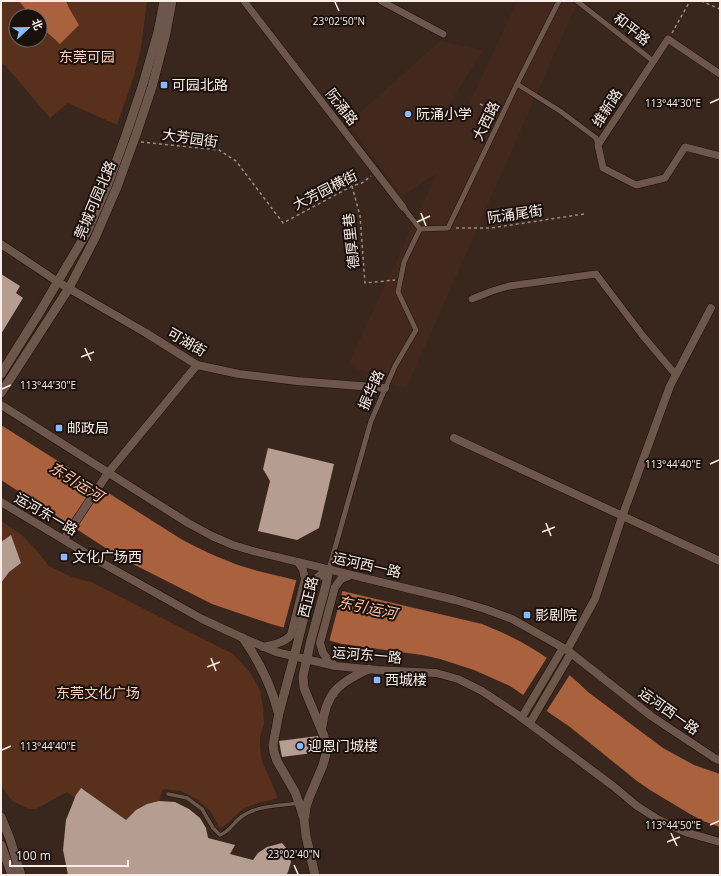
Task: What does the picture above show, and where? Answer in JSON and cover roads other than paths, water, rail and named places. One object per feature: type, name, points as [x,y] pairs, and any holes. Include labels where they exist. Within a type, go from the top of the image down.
[{"type":"main road","name":"莞城可园北路","points":[[1,374],[87,232],[114,169],[143,84],[158,32],[164,1]]},
{"type":"main road","name":"莞城可园北路","points":[[1,393],[69,288],[95,238],[134,142],[154,79],[166,34],[172,1]]},
{"type":"main road","name":"西正路","points":[[304,819],[309,798],[326,754],[326,742],[322,728],[304,688],[303,676],[311,640],[330,586],[329,570],[309,580],[295,636],[294,657],[278,713],[273,744],[277,761],[295,792],[299,803],[304,819],[306,836],[315,875]]},
{"type":"main road","points":[[243,638],[254,654],[267,679],[278,713]]},
{"type":"main road","points":[[322,728],[325,707],[334,692],[355,675],[369,670]]},
{"type":"main road","points":[[2,821],[10,839],[21,875]]},
{"type":"main road","points":[[1,845],[12,875]]},
{"type":"street","name":"阮涌路","points":[[244,1],[420,229]]},
{"type":"street","points":[[381,1],[443,34]]},
{"type":"street","name":"大西路","points":[[420,229],[448,228],[516,84],[559,1]]},
{"type":"street","name":"和平路","points":[[577,1],[653,61]]},
{"type":"street","name":"维新路","points":[[598,145],[668,40]]},
{"type":"street","name":"和平路","points":[[668,40],[720,74]]},
{"type":"street","name":"维新路","points":[[516,84],[560,111],[596,138],[598,145]]},
{"type":"street","points":[[598,145],[603,168],[636,185],[665,178],[684,147],[720,156]]},
{"type":"street","name":"振华路","points":[[329,570],[371,421],[395,366],[416,330],[398,292],[404,262],[420,229]]},
{"type":"street","name":"可湖街","points":[[1,244],[58,282],[146,333],[197,365],[238,374],[297,381],[385,388]]},
{"type":"street","points":[[472,299],[509,286],[596,274],[643,336],[676,375]]},
{"type":"street","points":[[530,723],[595,599],[622,516],[670,386],[711,308]]},
{"type":"street","points":[[64,539],[101,483],[197,365]]},
{"type":"street","name":"运河西一路","points":[[1,405],[188,524],[233,545],[253,552],[455,600],[512,619],[566,653],[650,716],[716,759],[720,760]]},
{"type":"street","points":[[454,438],[720,561]]},
{"type":"street","name":"运河东一路","points":[[1,502],[104,564],[171,602],[202,619],[263,647],[294,657],[335,666],[369,670],[436,673],[458,679],[482,691],[522,717],[637,806],[659,820],[688,833],[720,842]]},
{"type":"street","points":[[298,562],[309,580]]},
{"type":"street","points":[[335,666],[326,657],[320,643],[330,586],[351,575]]},
{"type":"street","points":[[263,647],[295,636]]},
{"type":"street","points":[[522,717],[530,702],[566,653]]},
{"type":"lane","points":[[168,794],[187,798],[202,809],[213,828],[220,835],[226,833],[241,817],[251,812],[262,808],[299,803]]},
{"type":"water","points":[[19,1],[66,1],[79,25],[60,44],[48,33],[48,8],[25,8]]},
{"type":"water","name":"东引运河","points":[[1,425],[181,539],[223,559],[266,573],[482,624],[525,644],[551,661],[588,692],[663,748],[694,765],[720,774],[720,827],[703,821],[650,790],[570,727],[510,686],[474,670],[440,659],[422,655],[342,644],[271,624],[212,604],[121,558],[1,480]]},
{"type":"place","name":"可园北路","points":[[164,85]]},
{"type":"place","name":"阮涌小学","points":[[408,114]]},
{"type":"place","name":"邮政局","points":[[59,428]]},
{"type":"place","name":"文化广场西","points":[[64,557]]},
{"type":"place","name":"影剧院","points":[[527,615]]},
{"type":"place","name":"西城楼","points":[[377,680]]},
{"type":"place","name":"迎恩门城楼","points":[[300,746]]},
{"type":"park label","name":"东莞可园","points":[[87,57]]},
{"type":"park label","name":"东莞文化广场","points":[[98,693]]}]
